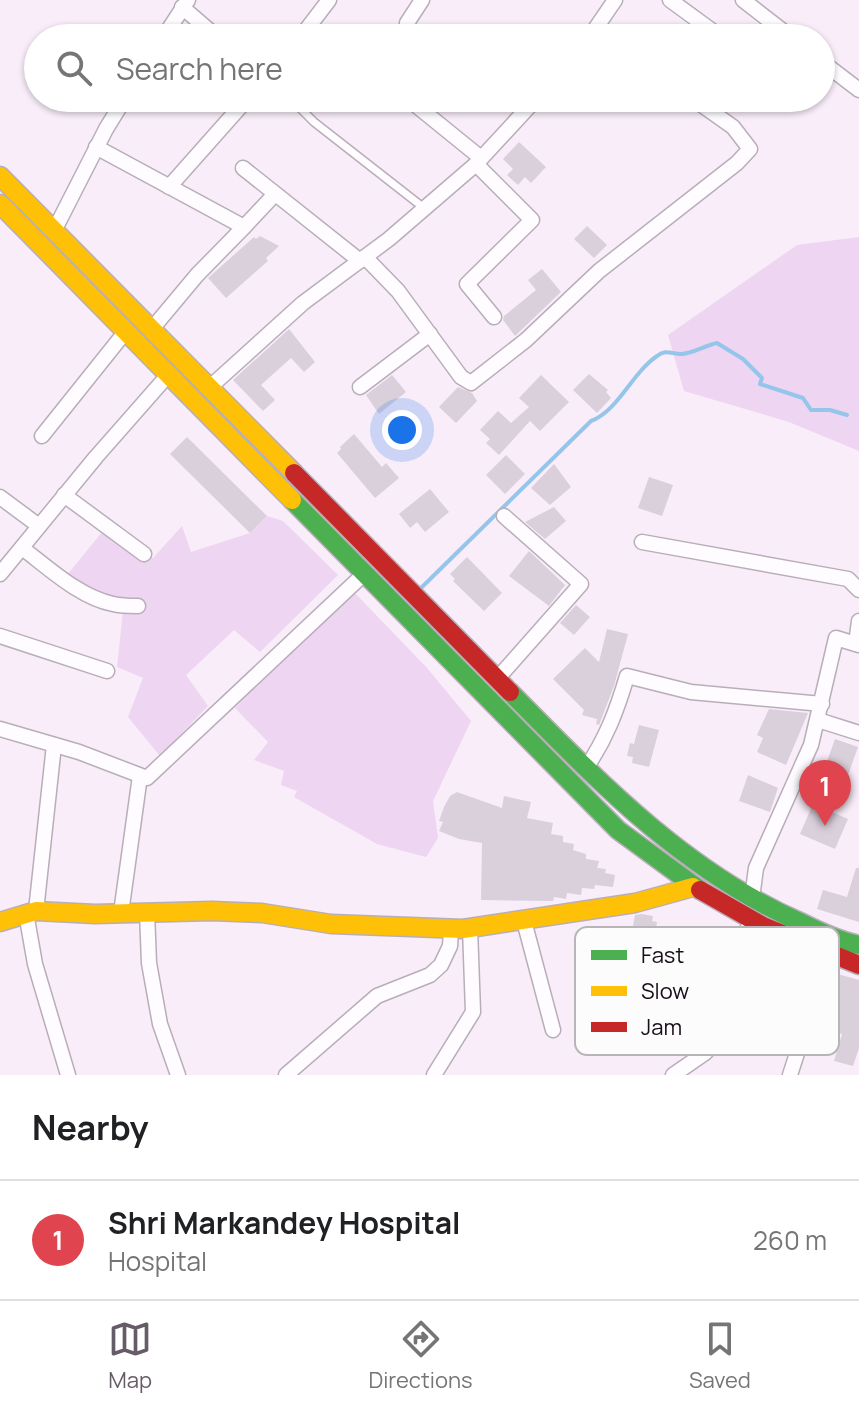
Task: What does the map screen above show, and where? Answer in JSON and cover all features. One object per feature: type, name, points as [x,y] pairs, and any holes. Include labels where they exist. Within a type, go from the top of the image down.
[{"type":"main road","points":[[0,176],[586,768],[670,845],[784,917],[811,927]]},
{"type":"main road","points":[[0,204],[618,830],[693,887],[766,927]]},
{"type":"main road","points":[[0,922],[31,912],[262,913],[331,924],[460,929],[635,903],[693,887]]},
{"type":"main road","points":[[839,938],[859,945]]},
{"type":"main road","points":[[839,958],[859,965]]},
{"type":"street","points":[[311,24],[329,0]]},
{"type":"street","points":[[407,23],[422,0]]},
{"type":"street","points":[[598,24],[615,0]]},
{"type":"street","points":[[670,0],[703,24]]},
{"type":"street","points":[[743,0],[774,24]]},
{"type":"street","points":[[172,24],[185,4],[204,24]]},
{"type":"street","points":[[835,72],[859,90]]},
{"type":"street","points":[[54,231],[117,112]]},
{"type":"street","points":[[169,187],[236,112]]},
{"type":"street","points":[[423,112],[478,161],[532,220],[467,284],[494,317]]},
{"type":"street","points":[[209,388],[303,303],[362,259],[478,161],[524,112]]},
{"type":"street","points":[[243,168],[362,259],[398,291],[461,377],[471,383],[545,323],[599,271],[737,163],[750,149],[733,127],[712,112]]},
{"type":"street","points":[[96,147],[244,227]]},
{"type":"street","points":[[151,330],[197,275],[275,194]]},
{"type":"street","points":[[42,436],[126,331]]},
{"type":"street","points":[[360,387],[430,334]]},
{"type":"street","points":[[0,574],[169,374]]},
{"type":"street","points":[[64,495],[144,554]]},
{"type":"street","points":[[0,497],[39,526]]},
{"type":"street","points":[[497,679],[581,584],[504,516]]},
{"type":"street","points":[[642,542],[848,579],[859,590]]},
{"type":"street","points":[[22,548],[95,598],[113,605],[138,606]]},
{"type":"street","points":[[0,729],[147,778],[365,573]]},
{"type":"street","points":[[752,898],[756,868],[811,745],[836,638],[857,644],[859,621]]},
{"type":"street","points":[[0,636],[107,671]]},
{"type":"street","points":[[586,768],[602,745],[615,716],[627,676],[691,692],[822,704]]},
{"type":"street","points":[[818,720],[859,733]]},
{"type":"street","points":[[54,745],[31,912],[35,964],[68,1075]]},
{"type":"street","points":[[121,913],[140,776]]},
{"type":"street","points":[[147,912],[149,963],[160,1024],[178,1075]]},
{"type":"street","points":[[748,927],[750,920]]},
{"type":"street","points":[[524,921],[553,1030]]},
{"type":"street","points":[[286,1075],[377,996],[430,975],[441,965],[460,929]]},
{"type":"street","points":[[434,1075],[473,1012],[460,929]]},
{"type":"street","points":[[673,1075],[702,1055]]},
{"type":"street","points":[[790,1075],[796,1055]]},
{"type":"lane","points":[[304,112],[424,208]]},
{"type":"shaded area","points":[[859,237],[859,451],[789,422],[684,391],[668,335],[797,245]]},
{"type":"shaded area","points":[[267,516],[283,521],[338,575],[260,652],[234,630],[186,675],[208,706],[160,756],[128,717],[143,678],[117,667],[123,611],[106,596],[67,575],[103,531],[136,555],[153,558],[182,526],[191,552],[250,533]]},
{"type":"shaded area","points":[[352,590],[427,668],[471,721],[433,801],[438,838],[426,857],[377,844],[294,797],[297,791],[281,785],[284,771],[254,760],[268,742],[235,708]]},
{"type":"building","points":[[519,142],[546,167],[531,183],[525,177],[518,185],[507,175],[513,169],[503,159]]},
{"type":"building","points":[[587,226],[607,245],[594,258],[574,239]]},
{"type":"building","points":[[260,236],[279,246],[266,258],[268,261],[226,298],[208,278],[254,237]]},
{"type":"building","points":[[542,269],[561,292],[515,336],[503,320],[504,316],[536,290],[528,280]]},
{"type":"building","points":[[289,329],[315,362],[304,372],[291,358],[261,385],[275,400],[263,411],[233,380]]},
{"type":"building","points":[[589,374],[608,390],[606,392],[611,398],[597,413],[573,390]]},
{"type":"building","points":[[392,375],[406,392],[379,414],[366,395]]},
{"type":"building","points":[[541,375],[569,402],[540,431],[530,421],[499,455],[486,443],[490,439],[480,430],[498,411],[511,423],[529,407],[519,398]]},
{"type":"building","points":[[458,387],[472,393],[477,401],[456,423],[439,407]]},
{"type":"building","points":[[354,434],[382,467],[386,463],[399,478],[375,498],[337,453]]},
{"type":"building","points":[[187,437],[267,516],[250,533],[170,454]]},
{"type":"building","points":[[506,455],[525,474],[505,494],[486,475]]},
{"type":"building","points":[[554,464],[571,487],[550,505],[531,488]]},
{"type":"building","points":[[649,477],[673,485],[662,516],[638,508]]},
{"type":"building","points":[[430,489],[449,512],[425,532],[417,522],[410,528],[399,514]]},
{"type":"building","points":[[554,507],[566,521],[545,539],[525,522]]},
{"type":"building","points":[[529,551],[565,585],[549,606],[509,576]]},
{"type":"building","points":[[467,557],[502,593],[484,611],[453,581],[455,579],[450,574]]},
{"type":"building","points":[[576,605],[590,617],[574,635],[560,623]]},
{"type":"building","points":[[607,629],[628,634],[614,686],[599,725],[596,724],[597,719],[582,715],[584,710],[553,679],[585,648],[599,662]]},
{"type":"building","points":[[769,709],[808,713],[786,765],[757,752],[763,738],[757,735]]},
{"type":"building","points":[[639,725],[659,730],[649,767],[632,763],[633,757],[627,756]]},
{"type":"building","points":[[835,739],[858,747],[848,775],[825,767]]},
{"type":"building","points":[[748,775],[778,788],[770,812],[739,801]]},
{"type":"building","points":[[457,792],[502,808],[504,796],[531,802],[527,818],[553,823],[551,834],[563,836],[563,842],[574,844],[573,850],[586,854],[586,859],[599,861],[597,868],[615,875],[613,887],[595,885],[594,889],[582,888],[581,895],[567,893],[566,899],[554,897],[553,901],[481,900],[482,843],[439,831],[444,807],[450,796]]},
{"type":"building","points":[[813,804],[848,819],[835,849],[800,834]]},
{"type":"building","points":[[856,868],[859,868],[859,922],[817,909],[823,890],[847,897]]},
{"type":"building","points":[[635,915],[653,916],[656,927],[633,927]]},
{"type":"building","points":[[839,974],[859,980],[859,1048],[853,1066],[834,1061],[836,1055],[839,1055],[842,1034],[839,1033]]},
{"type":"waterway","points":[[420,589],[591,421],[609,409],[648,363],[660,354],[685,354],[717,343],[743,359],[762,378],[760,384],[803,398],[811,410],[830,410],[847,415]]},
{"type":"traffic: fast","points":[[292,500],[618,830],[700,890]]},
{"type":"traffic: fast","points":[[510,692],[610,791],[681,851],[759,902],[811,927]]},
{"type":"traffic: fast","points":[[839,939],[859,945]]},
{"type":"traffic: slow","points":[[0,176],[294,473]]},
{"type":"traffic: slow","points":[[0,204],[292,500]]},
{"type":"traffic: slow","points":[[0,922],[36,911],[95,914],[212,911],[262,913],[331,924],[463,929],[635,903],[693,887]]},
{"type":"traffic: jam","points":[[294,473],[510,692]]},
{"type":"traffic: jam","points":[[700,890],[765,927]]},
{"type":"traffic: jam","points":[[839,957],[859,965]]},
{"type":"place","name":"Shri Markandey Hospital","points":[[825,826]]}]
